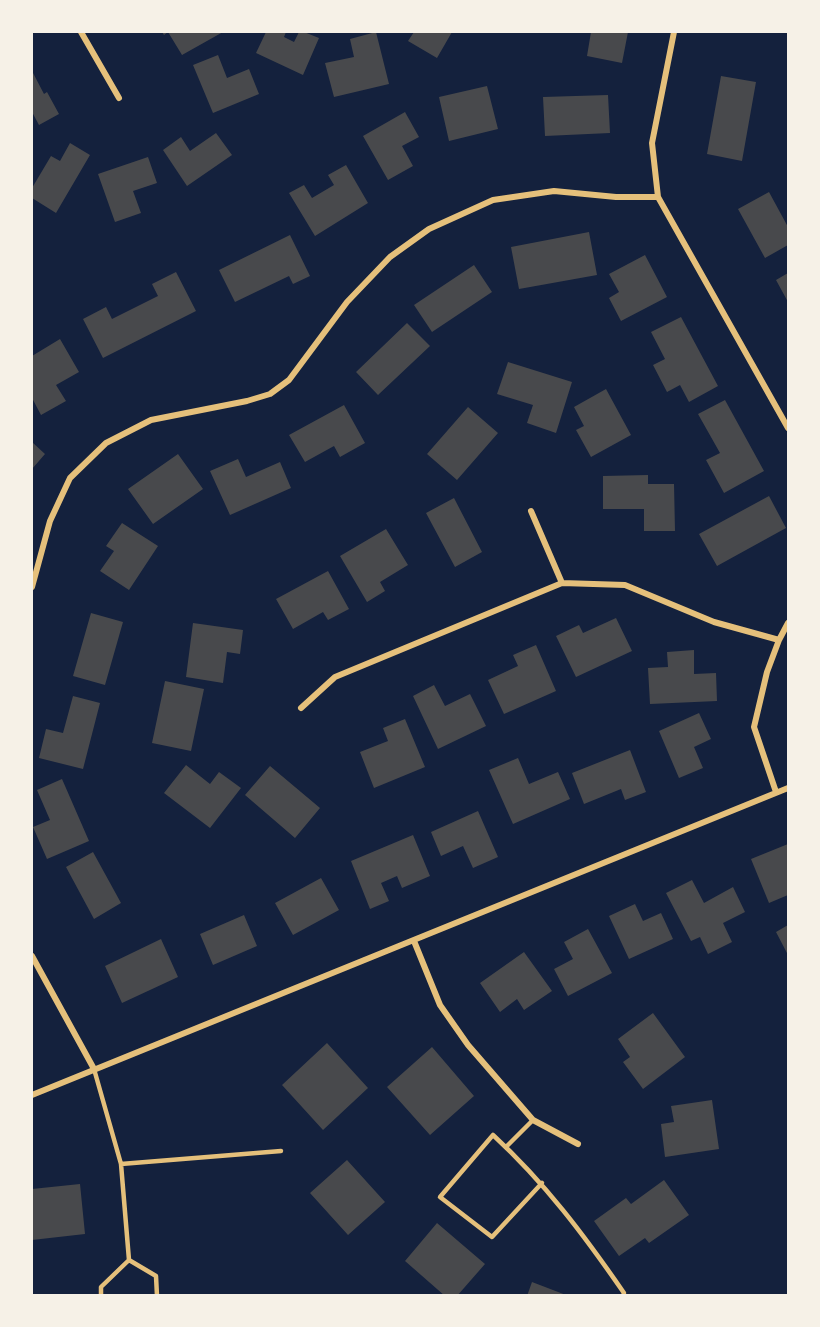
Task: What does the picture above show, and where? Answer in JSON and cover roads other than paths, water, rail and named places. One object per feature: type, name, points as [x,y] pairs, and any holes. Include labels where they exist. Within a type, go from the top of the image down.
[{"type":"street","points":[[81,32],[118,98]]},
{"type":"street","points":[[674,32],[652,143],[658,197],[789,428]]},
{"type":"street","points":[[32,587],[50,521],[70,478],[105,443],[151,420],[270,394],[289,380],[347,302],[390,257],[429,229],[493,200],[554,191],[616,197],[658,197]]},
{"type":"street","points":[[531,511],[562,583]]},
{"type":"street","points":[[302,708],[335,677],[562,583],[625,585],[714,622],[779,640]]},
{"type":"street","points":[[776,792],[754,728],[767,672],[779,640],[789,623]]},
{"type":"street","points":[[32,1095],[789,788]]},
{"type":"street","points":[[414,940],[440,1005],[468,1045],[533,1120],[578,1144]]},
{"type":"street","points":[[32,956],[94,1069]]},
{"type":"lane","points":[[94,1069],[121,1164],[129,1260]]},
{"type":"lane","points":[[506,1148],[533,1120]]},
{"type":"lane","points":[[542,1183],[492,1237],[440,1197],[493,1135],[542,1183],[586,1238],[624,1293],[623,1296]]},
{"type":"lane","points":[[121,1164],[281,1151]]},
{"type":"lane","points":[[101,1296],[101,1287],[129,1260]]},
{"type":"lane","points":[[129,1260],[156,1276],[157,1296]]}]
